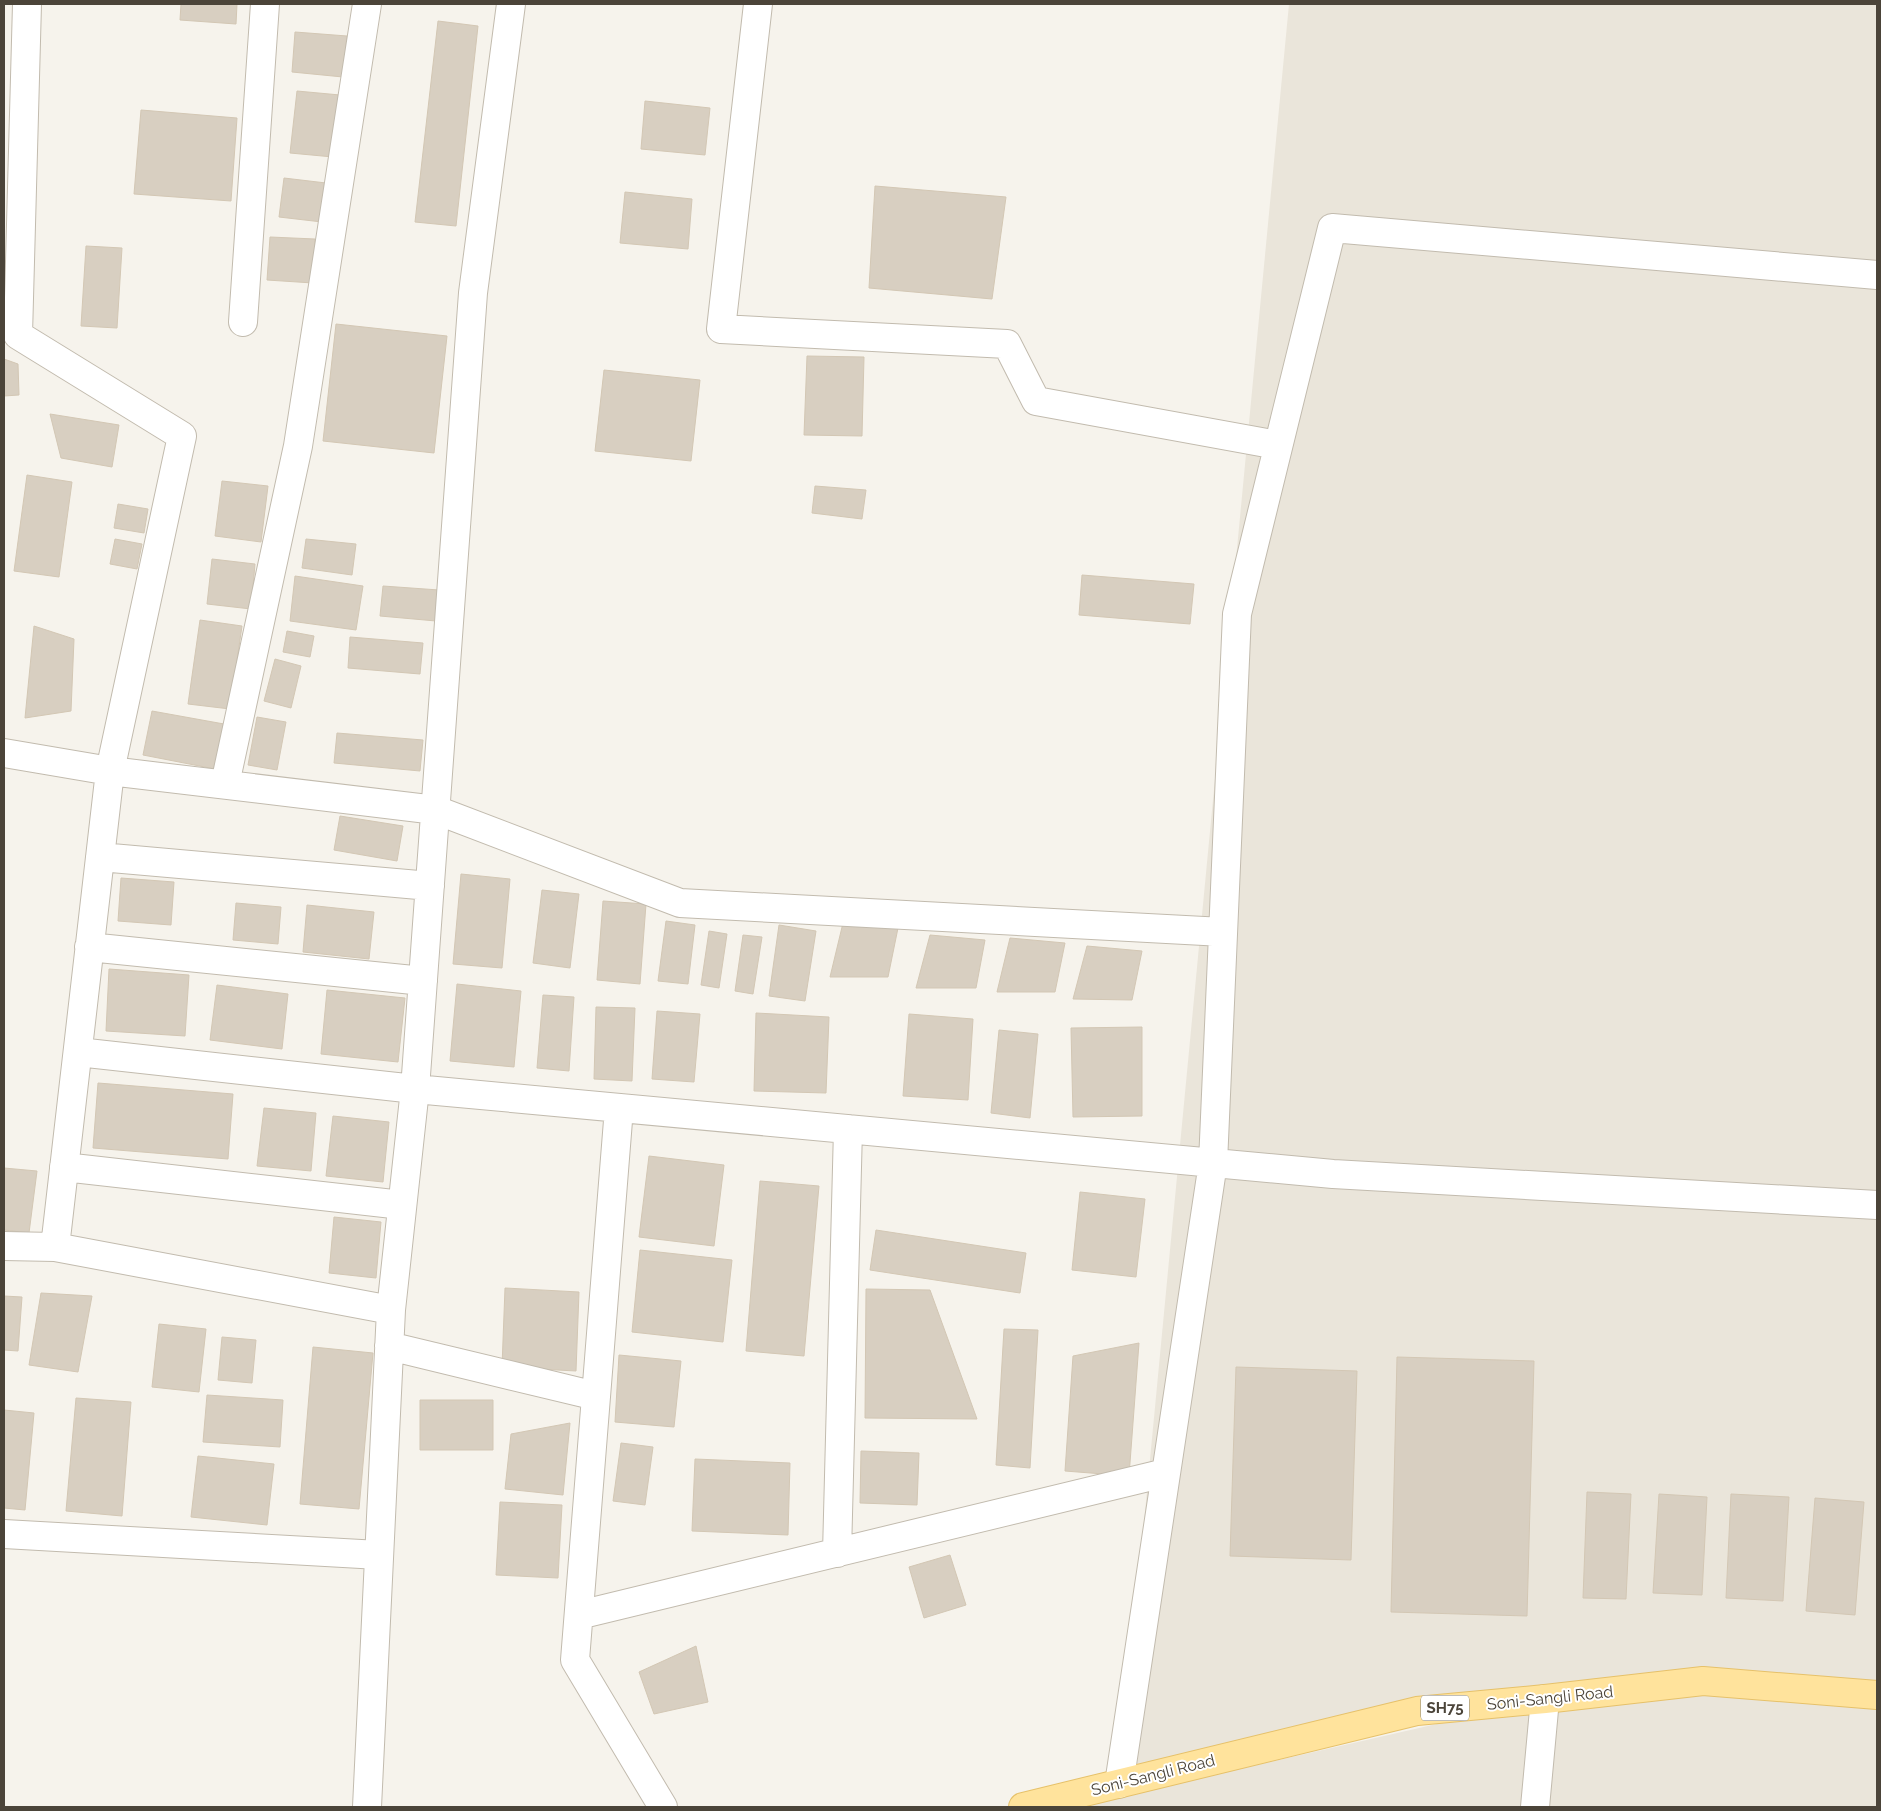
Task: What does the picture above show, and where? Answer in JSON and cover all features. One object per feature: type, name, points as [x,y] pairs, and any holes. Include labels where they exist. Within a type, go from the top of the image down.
[{"type":"main road","name":"Soni-Sangli Road","points":[[1023,1807],[1417,1711],[1703,1681],[1877,1695]]},
{"type":"street","points":[[27,4],[18,335],[182,436],[110,771],[55,1247]]},
{"type":"street","points":[[243,322],[265,4]]},
{"type":"street","points":[[224,784],[298,446],[368,4]]},
{"type":"street","points":[[367,1807],[391,1310],[415,1090],[473,293],[511,4]]},
{"type":"street","points":[[758,4],[721,329],[1007,344],[1036,401],[1278,445]]},
{"type":"street","points":[[1119,1784],[1212,1163],[1236,614],[1332,228],[1877,274]]},
{"type":"street","points":[[4,753],[110,771],[436,810],[680,903],[1223,932]]},
{"type":"street","points":[[100,857],[430,886]]},
{"type":"street","points":[[90,947],[423,981]]},
{"type":"street","points":[[78,1052],[415,1090],[1333,1174],[1877,1205]]},
{"type":"street","points":[[619,1108],[575,1660],[663,1807]]},
{"type":"street","points":[[837,1553],[848,1129]]},
{"type":"street","points":[[64,1167],[402,1205]]},
{"type":"street","points":[[4,1246],[55,1247],[391,1310]]},
{"type":"street","points":[[389,1346],[596,1396]]},
{"type":"street","points":[[579,1615],[1165,1473]]},
{"type":"street","points":[[4,1534],[379,1555]]},
{"type":"street","points":[[1535,1807],[1545,1699]]},
{"type":"shaded area","points":[[1289,4],[1877,4],[1877,1807],[1072,1807],[1520,1705],[1119,1784]]},
{"type":"building","points":[[181,4],[237,4],[236,24],[180,20]]},
{"type":"building","points":[[438,21],[478,26],[456,226],[415,222]]},
{"type":"building","points":[[295,32],[347,36],[343,77],[292,72]]},
{"type":"building","points":[[297,91],[340,95],[333,157],[290,153]]},
{"type":"building","points":[[645,101],[710,108],[705,155],[641,149]]},
{"type":"building","points":[[141,110],[237,118],[231,201],[134,194]]},
{"type":"building","points":[[284,178],[326,183],[322,222],[279,217]]},
{"type":"building","points":[[875,186],[1006,197],[992,299],[869,288]]},
{"type":"building","points":[[625,192],[692,199],[688,249],[620,243]]},
{"type":"building","points":[[270,237],[315,239],[313,283],[267,280]]},
{"type":"building","points":[[86,246],[122,248],[117,328],[81,326]]},
{"type":"building","points":[[336,324],[447,336],[434,453],[323,441]]},
{"type":"building","points":[[807,356],[864,357],[862,436],[804,435]]},
{"type":"building","points":[[4,359],[18,364],[19,395],[4,396]]},
{"type":"building","points":[[604,370],[700,380],[691,461],[595,451]]},
{"type":"building","points":[[50,414],[119,425],[112,467],[61,458]]},
{"type":"building","points":[[27,475],[72,482],[59,577],[14,571]]},
{"type":"building","points":[[222,481],[268,486],[261,542],[215,536]]},
{"type":"building","points":[[815,486],[866,490],[862,519],[812,513]]},
{"type":"building","points":[[118,504],[148,509],[144,533],[114,528]]},
{"type":"building","points":[[115,539],[142,544],[137,569],[110,564]]},
{"type":"building","points":[[306,539],[356,544],[352,575],[302,568]]},
{"type":"building","points":[[212,559],[255,564],[251,609],[207,604]]},
{"type":"building","points":[[1082,575],[1194,584],[1190,624],[1079,615]]},
{"type":"building","points":[[295,576],[363,586],[356,630],[290,621]]},
{"type":"building","points":[[383,586],[439,590],[436,621],[380,616]]},
{"type":"building","points":[[200,620],[242,626],[230,709],[188,704]]},
{"type":"building","points":[[34,626],[74,639],[71,711],[25,718]]},
{"type":"building","points":[[287,631],[314,636],[310,657],[283,652]]},
{"type":"building","points":[[350,637],[423,643],[420,674],[348,668]]},
{"type":"building","points":[[275,659],[301,666],[291,708],[264,701]]},
{"type":"building","points":[[152,711],[224,724],[215,769],[143,755]]},
{"type":"building","points":[[257,717],[286,722],[277,770],[248,765]]},
{"type":"building","points":[[337,733],[423,740],[420,771],[334,763]]},
{"type":"building","points":[[340,816],[403,826],[397,861],[334,850]]},
{"type":"building","points":[[461,874],[510,879],[502,968],[453,964]]},
{"type":"building","points":[[121,878],[174,882],[171,925],[118,921]]},
{"type":"building","points":[[542,890],[579,894],[570,968],[533,963]]},
{"type":"building","points":[[603,901],[646,904],[640,984],[597,980]]},
{"type":"building","points":[[236,903],[281,907],[278,944],[233,940]]},
{"type":"building","points":[[307,905],[374,912],[369,959],[303,952]]},
{"type":"building","points":[[666,921],[695,925],[688,984],[658,981]]},
{"type":"building","points":[[843,923],[898,928],[888,977],[830,977]]},
{"type":"building","points":[[779,925],[816,931],[805,1001],[769,996]]},
{"type":"building","points":[[709,931],[727,934],[719,988],[701,985]]},
{"type":"building","points":[[743,935],[762,937],[753,994],[735,991]]},
{"type":"building","points":[[930,935],[985,940],[976,988],[916,988]]},
{"type":"building","points":[[1010,938],[1065,943],[1055,992],[997,992]]},
{"type":"building","points":[[1087,946],[1142,951],[1132,1000],[1073,999]]},
{"type":"building","points":[[109,969],[189,975],[185,1036],[106,1031]]},
{"type":"building","points":[[457,984],[521,991],[514,1067],[450,1061]]},
{"type":"building","points":[[217,985],[288,994],[282,1049],[210,1040]]},
{"type":"building","points":[[327,990],[405,998],[398,1062],[321,1054]]},
{"type":"building","points":[[543,995],[574,997],[569,1071],[537,1068]]},
{"type":"building","points":[[596,1007],[635,1008],[632,1081],[594,1079]]},
{"type":"building","points":[[657,1011],[700,1014],[694,1082],[652,1079]]},
{"type":"building","points":[[756,1013],[829,1017],[826,1093],[754,1091]]},
{"type":"building","points":[[909,1014],[973,1019],[968,1100],[903,1096]]},
{"type":"building","points":[[1142,1027],[1142,1116],[1073,1117],[1071,1028]]},
{"type":"building","points":[[999,1030],[1038,1034],[1030,1118],[991,1113]]},
{"type":"building","points":[[98,1083],[233,1094],[228,1159],[93,1148]]},
{"type":"building","points":[[264,1108],[316,1113],[311,1171],[257,1166]]},
{"type":"building","points":[[333,1116],[389,1122],[383,1182],[326,1176]]},
{"type":"building","points":[[649,1156],[724,1165],[714,1246],[639,1237]]},
{"type":"building","points":[[4,1168],[37,1171],[29,1233],[4,1230]]},
{"type":"building","points":[[760,1181],[819,1186],[804,1356],[746,1351]]},
{"type":"building","points":[[1080,1192],[1145,1199],[1136,1277],[1072,1270]]},
{"type":"building","points":[[334,1217],[381,1222],[376,1278],[329,1273]]},
{"type":"building","points":[[876,1230],[1026,1253],[1020,1293],[870,1270]]},
{"type":"building","points":[[640,1250],[732,1260],[723,1342],[632,1332]]},
{"type":"building","points":[[505,1288],[579,1292],[576,1371],[502,1367]]},
{"type":"building","points":[[866,1289],[930,1290],[977,1419],[865,1418]]},
{"type":"building","points":[[41,1293],[92,1296],[78,1372],[29,1365]]},
{"type":"building","points":[[4,1296],[22,1297],[18,1351],[4,1350]]},
{"type":"building","points":[[159,1324],[206,1329],[199,1392],[152,1387]]},
{"type":"building","points":[[1004,1329],[1038,1330],[1030,1468],[996,1465]]},
{"type":"building","points":[[222,1337],[256,1340],[252,1383],[218,1380]]},
{"type":"building","points":[[1139,1343],[1129,1476],[1065,1471],[1073,1356]]},
{"type":"building","points":[[313,1347],[373,1353],[359,1509],[300,1504]]},
{"type":"building","points":[[619,1355],[681,1361],[674,1427],[615,1422]]},
{"type":"building","points":[[1397,1357],[1534,1361],[1527,1616],[1391,1612]]},
{"type":"building","points":[[1236,1367],[1357,1371],[1351,1560],[1230,1556]]},
{"type":"building","points":[[207,1395],[283,1400],[280,1447],[203,1442]]},
{"type":"building","points":[[76,1398],[131,1402],[122,1516],[66,1511]]},
{"type":"building","points":[[420,1400],[493,1400],[493,1450],[420,1450]]},
{"type":"building","points":[[4,1410],[34,1413],[25,1510],[4,1508]]},
{"type":"building","points":[[570,1423],[563,1495],[505,1489],[511,1434]]},
{"type":"building","points":[[621,1443],[653,1447],[645,1505],[613,1501]]},
{"type":"building","points":[[861,1451],[919,1453],[917,1505],[860,1503]]},
{"type":"building","points":[[198,1456],[274,1464],[267,1525],[191,1517]]},
{"type":"building","points":[[695,1459],[790,1463],[788,1535],[692,1531]]},
{"type":"building","points":[[1587,1492],[1631,1494],[1626,1599],[1583,1598]]},
{"type":"building","points":[[1659,1494],[1707,1497],[1702,1595],[1653,1593]]},
{"type":"building","points":[[1731,1494],[1789,1497],[1783,1601],[1726,1598]]},
{"type":"building","points":[[1815,1498],[1864,1502],[1855,1615],[1806,1611]]},
{"type":"building","points":[[500,1502],[562,1505],[558,1578],[496,1575]]},
{"type":"building","points":[[950,1555],[966,1605],[924,1618],[909,1567]]},
{"type":"building","points":[[696,1646],[708,1702],[654,1714],[639,1672]]}]
